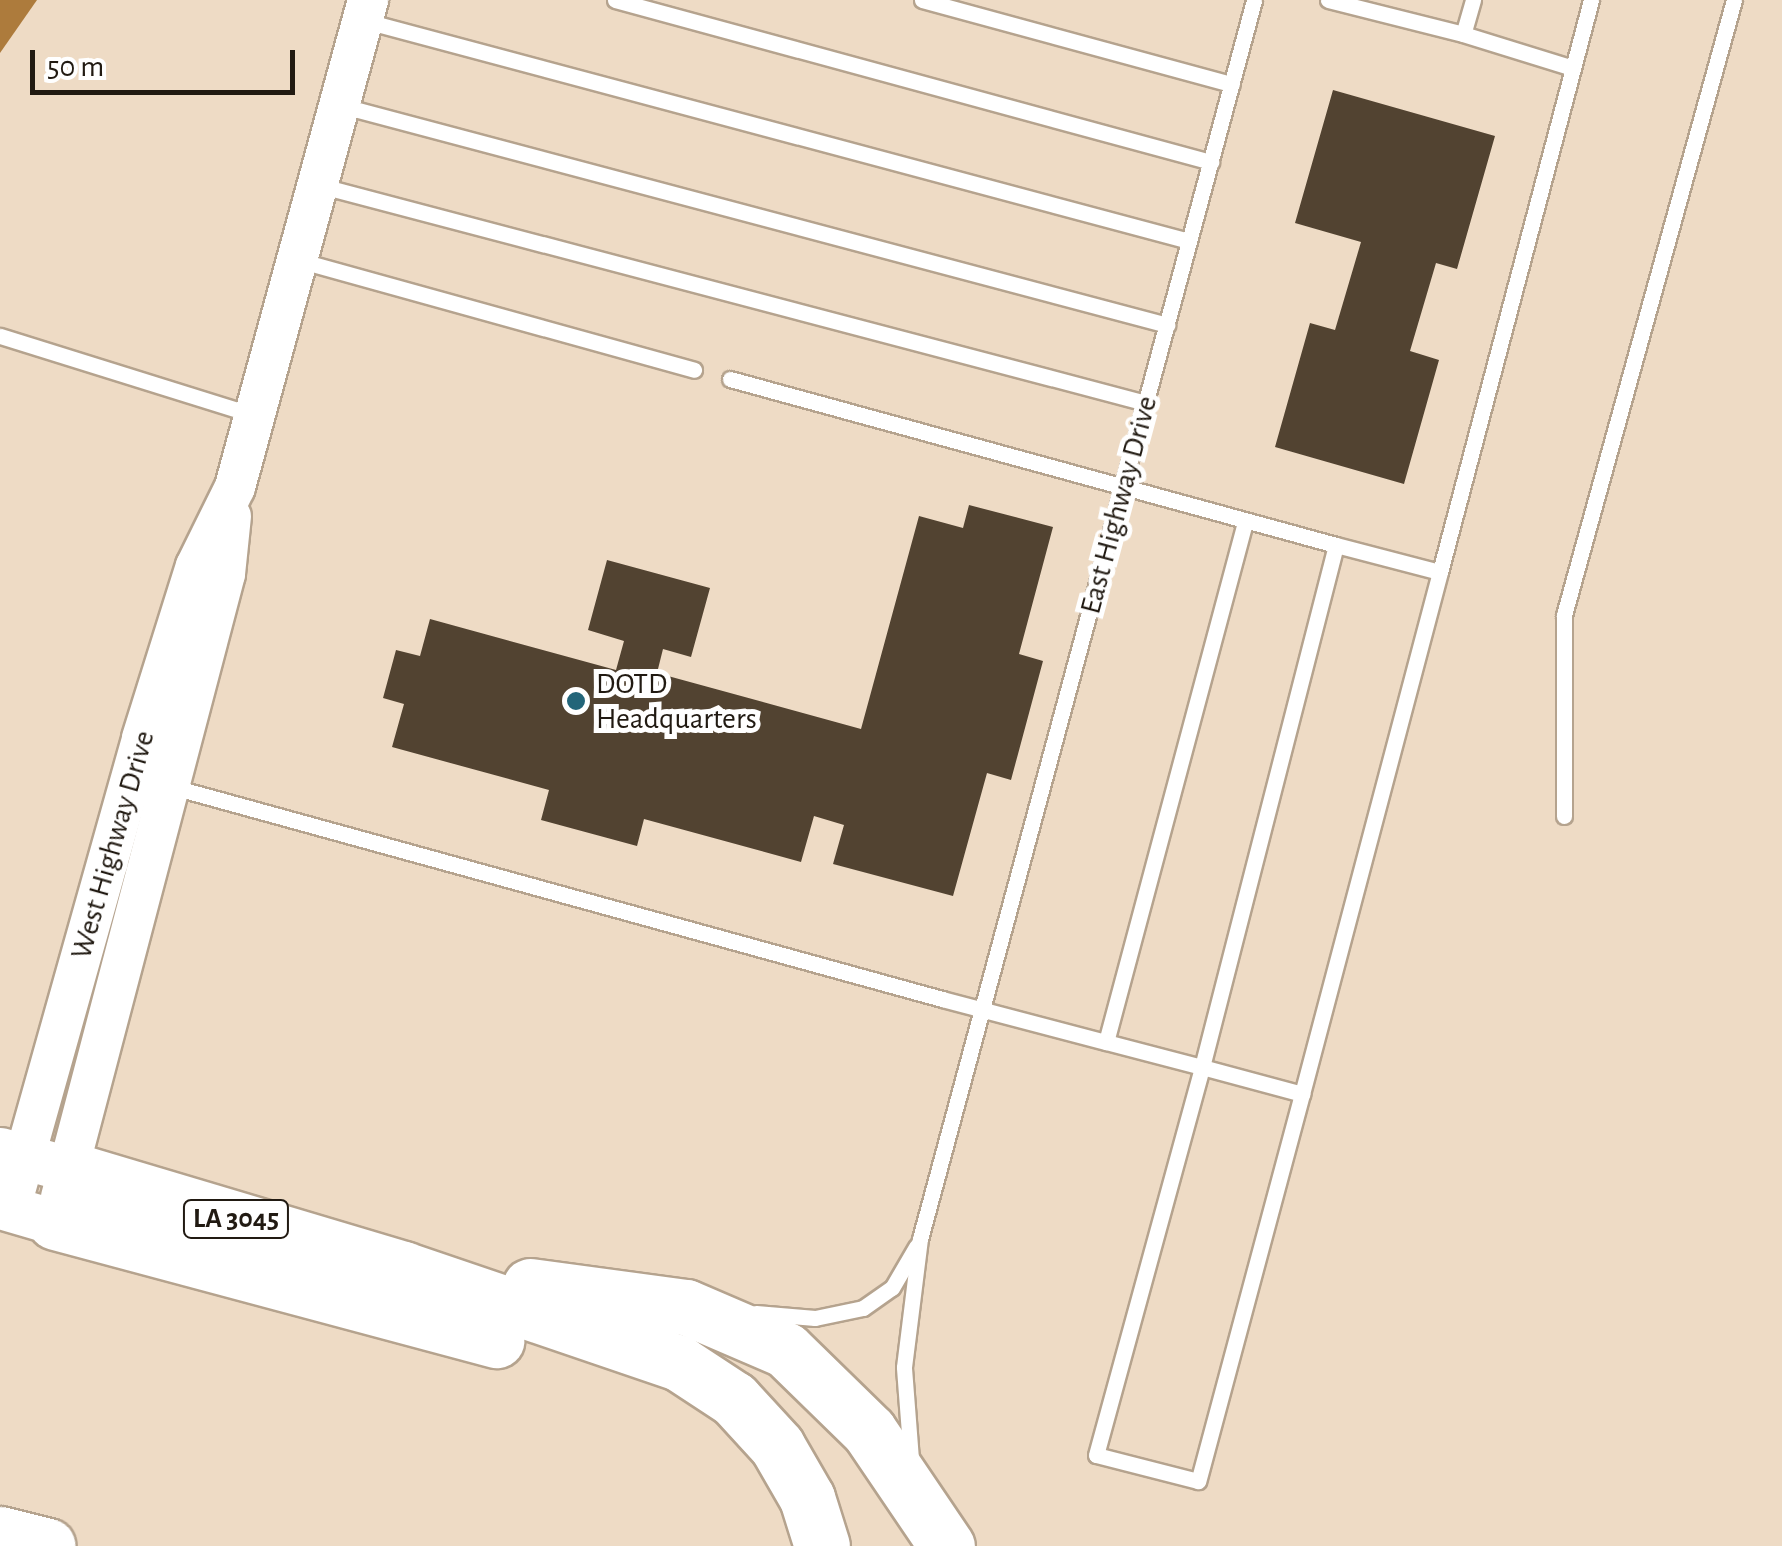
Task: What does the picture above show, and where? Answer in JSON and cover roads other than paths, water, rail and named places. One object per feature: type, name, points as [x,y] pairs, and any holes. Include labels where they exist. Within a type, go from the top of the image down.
[{"type":"highway","name":"LA 3045","points":[[31,1159],[403,1269]]},
{"type":"highway","points":[[16,1219],[655,1387],[697,1409],[754,1460],[798,1546]]},
{"type":"highway","points":[[403,1269],[650,1300],[726,1319],[786,1350],[868,1431],[948,1546]]},
{"type":"highway","points":[[403,1269],[460,1293],[618,1339],[706,1378],[777,1446],[807,1498],[822,1546]]},
{"type":"highway","points":[[0,1534],[48,1546]]},
{"type":"street","name":"West Highway Drive","points":[[16,1219],[31,1159],[149,780],[225,574],[235,488],[365,10]]},
{"type":"lane","points":[[615,0],[1211,162]]},
{"type":"lane","points":[[922,0],[1232,84]]},
{"type":"lane","name":"East Highway Drive","points":[[920,1239],[1254,0]]},
{"type":"lane","points":[[1328,0],[1463,34],[1573,68]]},
{"type":"lane","points":[[1463,34],[1473,0]]},
{"type":"lane","points":[[1336,545],[1202,1067],[1096,1455],[1198,1480],[1591,0]]},
{"type":"lane","points":[[1564,816],[1564,616],[1734,0]]},
{"type":"lane","points":[[365,10],[1189,242]]},
{"type":"lane","points":[[339,106],[1167,325]]},
{"type":"lane","points":[[318,184],[1146,403]]},
{"type":"lane","points":[[298,260],[694,370]]},
{"type":"lane","points":[[0,336],[256,415]]},
{"type":"lane","points":[[730,379],[1122,490],[1440,572]]},
{"type":"lane","points":[[1106,1042],[1245,522]]},
{"type":"lane","points":[[149,780],[1302,1094]]},
{"type":"lane","points":[[650,1300],[782,1316],[838,1316],[879,1300],[920,1239]]},
{"type":"lane","points":[[918,1498],[903,1401],[920,1239]]},
{"type":"place","name":"DOTD Headquarters","points":[[576,701]]}]
